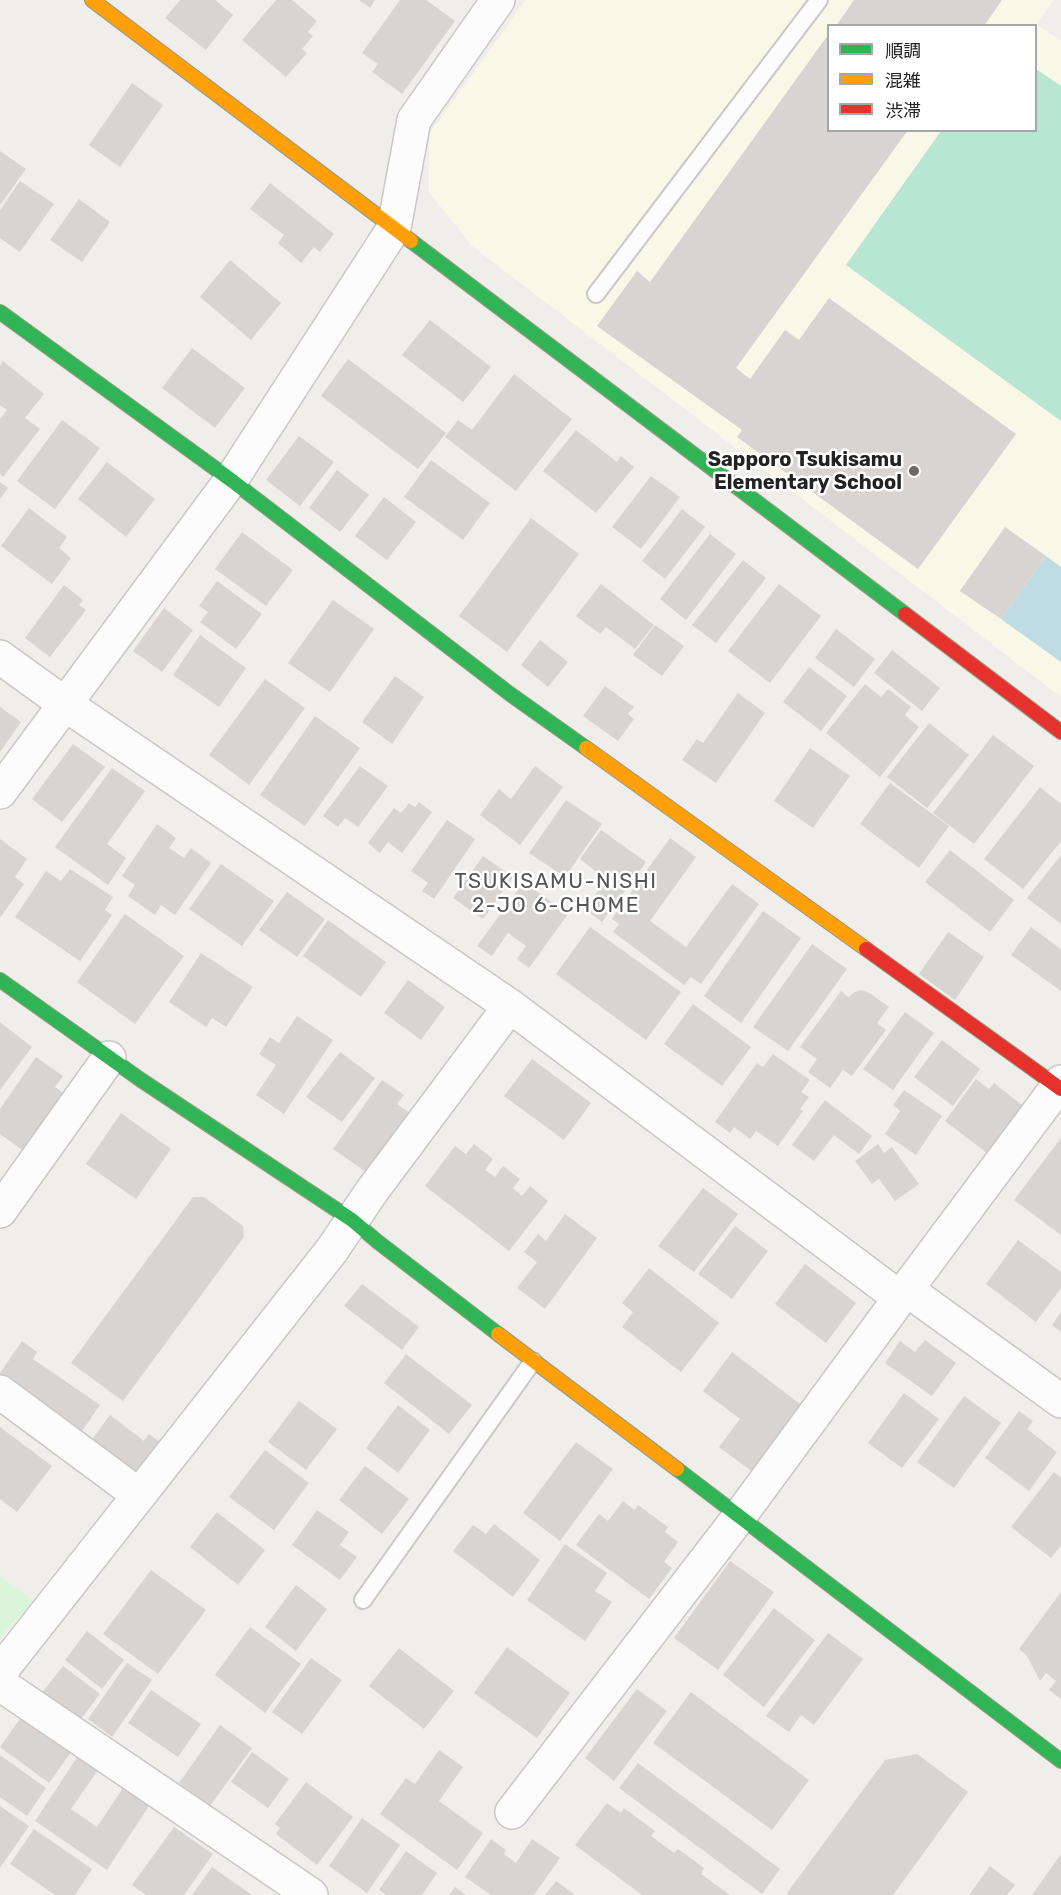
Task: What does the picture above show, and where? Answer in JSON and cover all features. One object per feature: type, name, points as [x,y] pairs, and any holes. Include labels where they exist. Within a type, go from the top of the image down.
[{"type":"street","points":[[92,0],[1061,732]]},
{"type":"street","points":[[0,792],[231,480],[394,228],[414,120],[489,4]]},
{"type":"street","points":[[0,312],[231,480],[510,694],[1060,1086],[739,1517],[512,1812]]},
{"type":"street","points":[[0,657],[65,704],[510,1006],[903,1294],[1061,1401]]},
{"type":"street","points":[[0,980],[110,1058],[352,1220],[533,1361],[1061,1761]]},
{"type":"street","points":[[0,1672],[332,1250],[372,1191],[510,1006]]},
{"type":"street","points":[[0,1211],[110,1058]]},
{"type":"street","points":[[0,1392],[139,1495]]},
{"type":"street","points":[[0,1684],[311,1895]]},
{"type":"lane","points":[[596,294],[819,0]]},
{"type":"lane","points":[[363,1600],[533,1361]]},
{"type":"shaded area","name":"Sapporo Tsukisamu Elementary School","points":[[526,0],[1054,0],[1036,24],[827,24],[827,132],[1037,132],[1037,25],[1061,41],[1061,697],[472,246],[429,192],[429,134]]},
{"type":"green space","points":[[1037,70],[1061,86],[1061,421],[846,265],[940,132],[1037,132]]},
{"type":"green space","points":[[0,1576],[33,1601],[0,1637]]},
{"type":"water","points":[[1046,556],[1061,567],[1061,662],[1001,619]]},
{"type":"building","points":[[180,0],[215,0],[233,15],[206,50],[165,18]]},
{"type":"building","points":[[276,0],[292,0],[317,21],[308,32],[313,36],[302,49],[307,53],[286,77],[242,40]]},
{"type":"building","points":[[359,0],[375,0],[370,8]]},
{"type":"building","points":[[400,0],[426,0],[455,21],[402,94],[372,72],[378,64],[362,53]]},
{"type":"building","points":[[854,0],[1002,0],[985,24],[837,24]]},
{"type":"building","points":[[827,36],[827,132],[907,132],[736,368],[750,379],[785,330],[799,340],[829,298],[1016,434],[918,569],[737,437],[742,430],[597,326],[637,271],[650,282]]},
{"type":"building","points":[[132,83],[163,105],[120,167],[89,145]]},
{"type":"building","points":[[0,151],[26,169],[0,205]]},
{"type":"building","points":[[20,181],[54,204],[20,252],[0,238],[0,210]]},
{"type":"building","points":[[270,183],[334,234],[320,252],[314,247],[301,263],[278,243],[284,235],[250,209]]},
{"type":"building","points":[[79,199],[110,222],[82,262],[50,240]]},
{"type":"building","points":[[230,260],[281,303],[251,340],[200,297]]},
{"type":"building","points":[[430,320],[491,367],[463,402],[402,355]]},
{"type":"building","points":[[192,348],[245,388],[215,428],[162,388]]},
{"type":"building","points":[[348,359],[446,433],[418,469],[321,396]]},
{"type":"building","points":[[3,361],[44,394],[25,418],[40,429],[3,477],[0,474],[0,419],[7,410],[0,405],[0,366]]},
{"type":"building","points":[[514,374],[572,419],[516,491],[445,437],[458,420],[472,430]]},
{"type":"building","points":[[62,420],[100,448],[55,509],[17,481]]},
{"type":"building","points":[[576,430],[617,462],[621,456],[634,467],[596,513],[543,471]]},
{"type":"building","points":[[299,436],[334,462],[300,506],[266,480]]},
{"type":"building","points":[[431,460],[490,503],[463,540],[404,497]]},
{"type":"building","points":[[107,462],[155,499],[126,537],[78,499]]},
{"type":"building","points":[[337,470],[369,495],[340,532],[309,508]]},
{"type":"building","points":[[651,476],[680,497],[641,549],[612,527]]},
{"type":"building","points":[[0,482],[8,488],[0,499]]},
{"type":"building","points":[[384,497],[416,522],[387,560],[355,536]]},
{"type":"building","points":[[29,508],[67,537],[59,548],[71,558],[52,584],[1,546]]},
{"type":"building","points":[[682,509],[705,527],[665,579],[642,561]]},
{"type":"building","points":[[531,518],[579,554],[507,652],[459,616]]},
{"type":"building","points":[[1005,527],[1046,556],[1001,619],[960,591]]},
{"type":"building","points":[[242,532],[293,570],[266,606],[215,569]]},
{"type":"building","points":[[710,534],[736,554],[686,620],[660,599]]},
{"type":"building","points":[[743,560],[766,578],[716,643],[692,625]]},
{"type":"building","points":[[217,581],[262,614],[236,649],[200,622],[208,612],[199,606]]},
{"type":"building","points":[[601,584],[654,625],[635,649],[606,627],[600,634],[576,616]]},
{"type":"building","points":[[779,584],[821,616],[770,683],[728,651]]},
{"type":"building","points":[[64,585],[83,600],[79,605],[86,610],[50,657],[25,638]]},
{"type":"building","points":[[333,600],[374,629],[330,692],[288,663]]},
{"type":"building","points":[[164,608],[193,630],[162,672],[133,651]]},
{"type":"building","points":[[655,625],[684,646],[662,676],[633,655]]},
{"type":"building","points":[[836,629],[875,659],[854,687],[815,658]]},
{"type":"building","points":[[200,635],[246,668],[219,707],[173,675]]},
{"type":"building","points":[[540,640],[568,662],[548,687],[521,665]]},
{"type":"building","points":[[892,650],[940,688],[922,711],[874,673]]},
{"type":"building","points":[[809,667],[847,696],[821,731],[783,702]]},
{"type":"building","points":[[395,676],[424,697],[392,744],[362,722]]},
{"type":"building","points":[[265,679],[305,708],[249,785],[209,755]]},
{"type":"building","points":[[865,684],[881,697],[888,689],[911,707],[905,715],[919,727],[880,777],[826,733]]},
{"type":"building","points":[[605,686],[634,707],[628,714],[634,719],[618,741],[583,716]]},
{"type":"building","points":[[738,693],[765,713],[716,783],[682,760],[697,739],[703,743]]},
{"type":"building","points":[[0,707],[21,722],[0,752]]},
{"type":"building","points":[[315,716],[360,748],[305,826],[260,795]]},
{"type":"building","points":[[929,723],[969,755],[927,808],[887,777]]},
{"type":"building","points":[[993,735],[1034,766],[974,844],[933,813]]},
{"type":"building","points":[[73,744],[105,767],[62,822],[32,799]]},
{"type":"building","points":[[810,748],[850,776],[813,828],[774,801]]},
{"type":"building","points":[[360,766],[388,786],[358,827],[345,818],[338,827],[323,816]]},
{"type":"building","points":[[535,766],[563,787],[520,845],[480,815],[499,789],[511,799]]},
{"type":"building","points":[[112,768],[145,791],[107,844],[126,858],[108,885],[55,847]]},
{"type":"building","points":[[890,783],[949,826],[919,868],[860,824]]},
{"type":"building","points":[[1040,787],[1061,804],[1061,841],[1023,889],[984,859]]},
{"type":"building","points":[[566,800],[602,824],[565,877],[529,853]]},
{"type":"building","points":[[419,802],[432,812],[402,853],[388,842],[380,853],[368,843],[394,808],[401,813],[409,803],[415,807]]},
{"type":"building","points":[[447,820],[475,839],[434,899],[422,891],[428,883],[411,871]]},
{"type":"building","points":[[157,824],[176,838],[169,848],[184,858],[191,848],[211,863],[175,915],[161,905],[155,915],[128,896],[135,885],[122,876]]},
{"type":"building","points":[[601,830],[646,862],[602,922],[585,909],[606,879],[580,859]]},
{"type":"building","points":[[670,838],[696,857],[650,921],[686,947],[732,884],[759,904],[701,984],[691,977],[684,985],[613,932],[619,924],[612,919]]},
{"type":"building","points":[[0,839],[27,859],[15,877],[24,884],[0,918]]},
{"type":"building","points":[[950,850],[1014,900],[990,932],[925,882]]},
{"type":"building","points":[[1061,855],[1061,924],[1027,898]]},
{"type":"building","points":[[483,856],[513,877],[483,919],[453,898]]},
{"type":"building","points":[[221,864],[274,901],[242,946],[189,909]]},
{"type":"building","points":[[70,869],[113,897],[105,910],[112,915],[80,961],[15,917],[46,871],[61,881]]},
{"type":"building","points":[[524,882],[568,914],[529,968],[517,959],[526,946],[508,933],[492,956],[477,946]]},
{"type":"building","points":[[287,892],[325,919],[297,957],[259,930]]},
{"type":"building","points":[[763,911],[801,938],[741,1023],[704,996]]},
{"type":"building","points":[[125,914],[184,956],[135,1024],[77,982]]},
{"type":"building","points":[[328,920],[386,962],[361,997],[303,956]]},
{"type":"building","points":[[590,927],[681,992],[646,1040],[556,974]]},
{"type":"building","points":[[1031,927],[1061,949],[1061,991],[1011,955]]},
{"type":"building","points":[[948,932],[984,957],[955,1000],[919,974]]},
{"type":"building","points":[[812,944],[847,969],[788,1051],[753,1027]]},
{"type":"building","points":[[201,953],[253,987],[226,1027],[212,1018],[206,1027],[169,1002]]},
{"type":"building","points":[[408,980],[445,1007],[421,1040],[384,1013]]},
{"type":"building","points":[[862,990],[889,1007],[877,1023],[886,1030],[852,1076],[843,1070],[830,1088],[808,1072],[817,1059],[800,1047],[841,991],[848,997]]},
{"type":"building","points":[[693,1004],[751,1047],[722,1086],[664,1044]]},
{"type":"building","points":[[905,1012],[934,1033],[893,1090],[863,1069]]},
{"type":"building","points":[[297,1016],[333,1040],[284,1114],[256,1095],[276,1065],[259,1054],[270,1037],[279,1043]]},
{"type":"building","points":[[0,1022],[32,1047],[0,1090]]},
{"type":"building","points":[[942,1040],[980,1069],[953,1106],[914,1077]]},
{"type":"building","points":[[340,1052],[375,1078],[342,1122],[306,1097]]},
{"type":"building","points":[[773,1054],[810,1080],[801,1092],[809,1097],[800,1109],[803,1111],[778,1146],[756,1131],[750,1139],[734,1127],[730,1133],[715,1122],[757,1063],[763,1067]]},
{"type":"building","points":[[36,1057],[63,1076],[55,1087],[64,1094],[24,1151],[0,1134],[0,1109]]},
{"type":"building","points":[[532,1059],[591,1103],[564,1140],[504,1096]]},
{"type":"building","points":[[976,1079],[989,1089],[994,1083],[1022,1105],[987,1153],[945,1121]]},
{"type":"building","points":[[382,1080],[404,1095],[397,1104],[411,1114],[369,1174],[333,1149]]},
{"type":"building","points":[[904,1090],[942,1116],[916,1155],[885,1134],[900,1111],[893,1105]]},
{"type":"building","points":[[825,1100],[872,1136],[859,1154],[834,1135],[814,1161],[792,1145]]},
{"type":"building","points":[[121,1113],[171,1149],[136,1199],[86,1164]]},
{"type":"building","points":[[1061,1138],[1061,1235],[1014,1200]]},
{"type":"building","points":[[474,1144],[493,1159],[485,1170],[495,1177],[503,1166],[520,1179],[513,1188],[522,1196],[530,1186],[548,1201],[509,1251],[425,1186],[455,1146],[466,1154]]},
{"type":"building","points":[[878,1144],[884,1153],[892,1147],[919,1184],[895,1201],[879,1179],[872,1184],[855,1161]]},
{"type":"building","points":[[703,1188],[738,1214],[694,1272],[658,1246]]},
{"type":"building","points":[[193,1197],[204,1197],[243,1226],[244,1237],[123,1401],[71,1363]]},
{"type":"building","points":[[565,1214],[597,1238],[545,1309],[517,1288],[537,1262],[524,1252],[538,1234],[546,1241]]},
{"type":"building","points":[[735,1226],[768,1251],[732,1299],[698,1274]]},
{"type":"building","points":[[1018,1240],[1061,1272],[1061,1288],[1036,1322],[986,1284]]},
{"type":"building","points":[[805,1264],[856,1303],[826,1343],[775,1304]]},
{"type":"building","points":[[649,1268],[719,1323],[681,1372],[622,1327],[633,1312],[622,1303]]},
{"type":"building","points":[[362,1284],[419,1327],[402,1350],[344,1306]]},
{"type":"building","points":[[1061,1312],[1061,1332],[1052,1325]]},
{"type":"building","points":[[925,1340],[956,1363],[932,1396],[885,1363],[900,1341],[915,1352]]},
{"type":"building","points":[[22,1341],[37,1352],[33,1359],[100,1405],[78,1437],[0,1382],[0,1373]]},
{"type":"building","points":[[732,1352],[804,1407],[754,1473],[719,1447],[740,1419],[703,1391]]},
{"type":"building","points":[[406,1354],[472,1405],[449,1434],[384,1383]]},
{"type":"building","points":[[904,1393],[939,1419],[902,1468],[868,1443]]},
{"type":"building","points":[[964,1396],[1001,1423],[954,1488],[917,1462]]},
{"type":"building","points":[[299,1401],[337,1429],[306,1470],[268,1442]]},
{"type":"building","points":[[398,1405],[430,1430],[398,1473],[366,1448]]},
{"type":"building","points":[[1019,1411],[1033,1421],[1027,1429],[1057,1452],[1029,1491],[985,1458]]},
{"type":"building","points":[[110,1415],[144,1441],[149,1434],[165,1446],[138,1483],[90,1442]]},
{"type":"building","points":[[0,1427],[52,1466],[17,1512],[0,1499]]},
{"type":"building","points":[[576,1442],[613,1469],[560,1541],[523,1513]]},
{"type":"building","points":[[265,1450],[309,1483],[274,1530],[229,1497]]},
{"type":"building","points":[[365,1466],[409,1499],[382,1534],[339,1500]]},
{"type":"building","points":[[1054,1472],[1061,1477],[1061,1545],[1051,1558],[1011,1527]]},
{"type":"building","points":[[623,1501],[635,1510],[638,1505],[668,1527],[665,1532],[678,1542],[664,1562],[672,1568],[649,1599],[576,1545],[599,1514],[608,1521]]},
{"type":"building","points":[[317,1510],[349,1532],[340,1545],[357,1557],[340,1580],[292,1545]]},
{"type":"building","points":[[217,1512],[265,1550],[238,1585],[190,1547]]},
{"type":"building","points":[[494,1524],[540,1560],[513,1597],[453,1551],[473,1525],[486,1534]]},
{"type":"building","points":[[565,1544],[607,1573],[595,1591],[612,1602],[585,1641],[527,1600]]},
{"type":"building","points":[[730,1561],[774,1592],[718,1670],[674,1638]]},
{"type":"building","points":[[151,1570],[206,1610],[158,1674],[103,1634]]},
{"type":"building","points":[[296,1585],[327,1609],[296,1651],[265,1627]]},
{"type":"building","points":[[1061,1592],[1061,1699],[1049,1690],[1056,1681],[1046,1673],[1040,1681],[1027,1656],[1019,1649]]},
{"type":"building","points":[[774,1608],[815,1640],[764,1707],[723,1675]]},
{"type":"building","points":[[250,1627],[301,1664],[265,1713],[215,1675]]},
{"type":"building","points":[[87,1631],[124,1660],[102,1689],[65,1660]]},
{"type":"building","points":[[828,1633],[863,1659],[814,1725],[801,1715],[789,1732],[766,1716]]},
{"type":"building","points":[[507,1647],[570,1693],[537,1738],[474,1693]]},
{"type":"building","points":[[399,1648],[454,1691],[424,1729],[369,1686]]},
{"type":"building","points":[[311,1658],[342,1680],[302,1734],[272,1712]]},
{"type":"building","points":[[127,1663],[152,1680],[112,1737],[88,1719]]},
{"type":"building","points":[[63,1666],[100,1694],[78,1723],[40,1695]]},
{"type":"building","points":[[637,1689],[667,1711],[614,1781],[585,1758]]},
{"type":"building","points":[[151,1690],[201,1724],[178,1757],[128,1723]]},
{"type":"building","points":[[691,1692],[809,1780],[772,1830],[653,1743]]},
{"type":"building","points":[[22,1716],[71,1752],[49,1783],[0,1747]]},
{"type":"building","points":[[220,1725],[252,1748],[210,1806],[179,1783]]},
{"type":"building","points":[[439,1750],[463,1767],[439,1801],[483,1833],[457,1870],[380,1814],[406,1778],[415,1784]]},
{"type":"building","points":[[252,1752],[289,1779],[268,1808],[231,1782]]},
{"type":"building","points":[[917,1754],[968,1792],[893,1895],[789,1895],[787,1893],[885,1760]]},
{"type":"building","points":[[0,1755],[46,1788],[27,1816],[0,1797]]},
{"type":"building","points":[[78,1756],[98,1770],[71,1809],[97,1827],[123,1788],[149,1806],[107,1870],[35,1821]]},
{"type":"building","points":[[638,1763],[780,1869],[762,1894],[619,1788]]},
{"type":"building","points":[[306,1782],[353,1817],[317,1865],[276,1834],[280,1828],[275,1824]]},
{"type":"building","points":[[607,1803],[621,1813],[624,1808],[655,1831],[651,1836],[674,1853],[678,1849],[704,1868],[701,1874],[730,1895],[642,1895],[575,1845]]},
{"type":"building","points":[[0,1806],[29,1826],[0,1868]]},
{"type":"building","points":[[362,1818],[400,1845],[367,1893],[329,1866]]},
{"type":"building","points":[[174,1827],[213,1854],[184,1895],[146,1895],[132,1885]]},
{"type":"building","points":[[34,1829],[92,1869],[75,1895],[55,1895],[10,1864]]},
{"type":"building","points":[[491,1839],[506,1850],[504,1854],[516,1863],[532,1839],[560,1858],[534,1895],[491,1895],[465,1877]]},
{"type":"building","points":[[406,1851],[437,1873],[422,1895],[386,1895],[379,1890]]},
{"type":"building","points":[[1061,1854],[1061,1895],[1032,1895]]},
{"type":"building","points":[[990,1866],[1015,1885],[1007,1895],[969,1895]]},
{"type":"building","points":[[212,1867],[252,1895],[192,1895]]},
{"type":"building","points":[[556,1881],[575,1895],[545,1895]]},
{"type":"building","points":[[455,1887],[466,1895],[449,1895]]},
{"type":"traffic: fast","points":[[411,241],[905,614]]},
{"type":"traffic: fast","points":[[0,312],[231,480],[510,694],[586,748]]},
{"type":"traffic: fast","points":[[0,980],[141,1080],[352,1220],[498,1334]]},
{"type":"traffic: fast","points":[[677,1469],[1061,1761]]},
{"type":"traffic: slow","points":[[92,0],[411,241]]},
{"type":"traffic: slow","points":[[586,748],[866,949]]},
{"type":"traffic: slow","points":[[498,1334],[677,1469]]},
{"type":"traffic: jam","points":[[905,614],[1061,732]]},
{"type":"traffic: jam","points":[[866,949],[1061,1089]]},
{"type":"place","name":"Sapporo Tsukisamu Elementary School","points":[[914,471]]},
{"type":"district","name":"TSUKISAMU-NISHI 2-JO 6-CHOME","points":[[556,894]]}]
